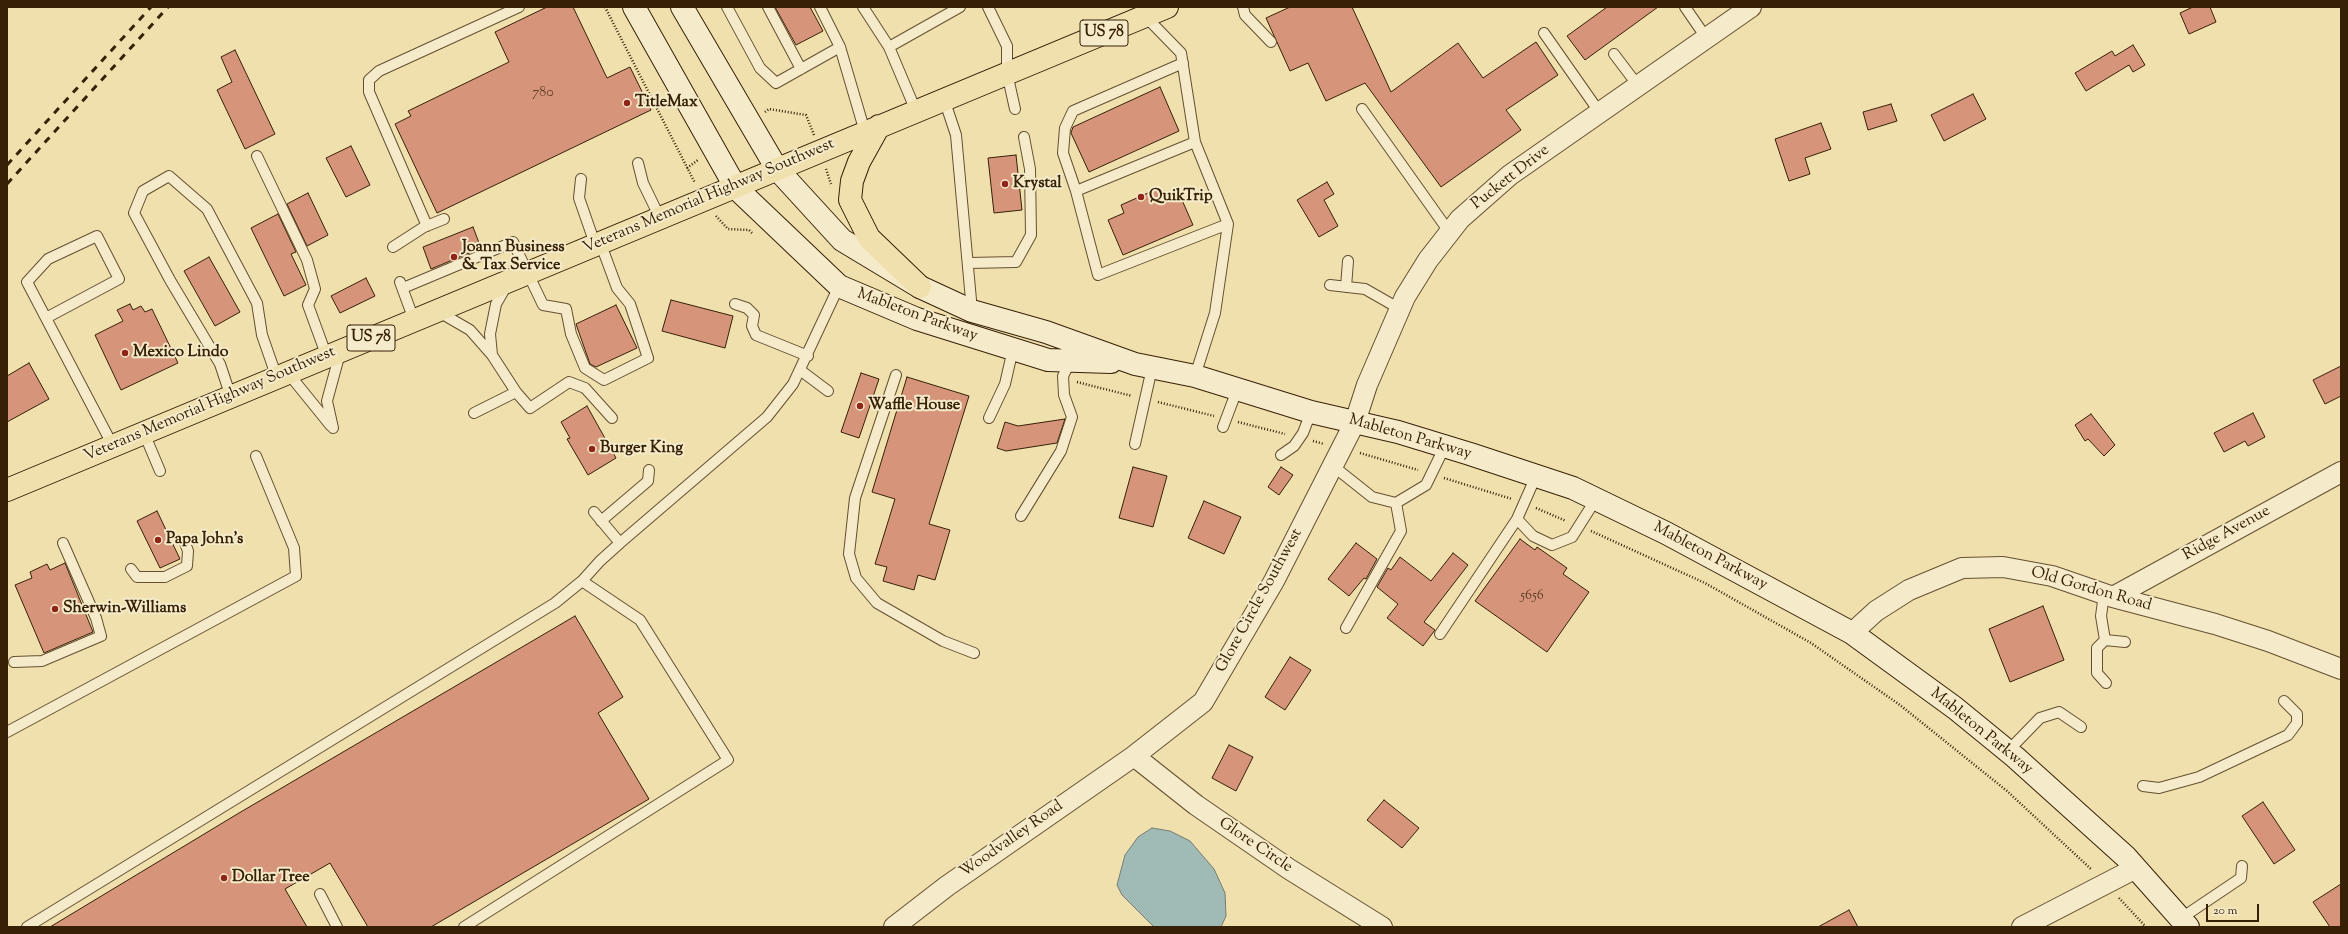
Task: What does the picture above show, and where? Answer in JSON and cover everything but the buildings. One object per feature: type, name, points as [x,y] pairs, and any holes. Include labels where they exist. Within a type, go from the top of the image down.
[{"type":"main road","name":"Mableton Parkway","points":[[634,7],[736,188],[839,286],[917,319],[1048,360],[1071,360],[1144,366],[1195,376],[1236,390],[1311,412],[1356,422],[1445,446],[1573,488],[1666,533],[1852,633],[1955,708],[2008,751],[2136,868],[2184,923]]},
{"type":"main road","name":"Mableton Parkway","points":[[682,7],[776,169],[842,240],[920,287],[972,311],[1046,332],[1144,366]]},
{"type":"main road","name":"Veterans Memorial Highway Southwest","points":[[7,490],[597,243],[736,188],[776,169],[1007,73],[1143,12],[1167,7]]},
{"type":"main road","points":[[872,129],[852,181],[850,200],[869,238],[920,287]]},
{"type":"street","name":"Puckett Drive","points":[[1356,422],[1367,385],[1400,309],[1428,260],[1460,219],[1510,175],[1639,87],[1751,7]]},
{"type":"street","name":"Glore Circle Southwest","points":[[1134,756],[1203,702],[1274,581],[1356,422]]},
{"type":"street","name":"Ridge Avenue","points":[[2109,595],[2341,472]]},
{"type":"street","name":"Old Gordon Road","points":[[1852,633],[1876,611],[1909,590],[1962,568],[2003,567],[2052,576],[2109,595],[2268,641],[2341,669]]},
{"type":"street","name":"Woodvalley Road","points":[[894,927],[947,886],[1134,756]]},
{"type":"street","name":"Glore Circle","points":[[1134,756],[1196,805],[1264,852],[1382,927]]},
{"type":"street","points":[[2022,927],[2136,868]]},
{"type":"lane","points":[[427,226],[369,92],[369,80],[379,72],[519,7]]},
{"type":"lane","points":[[727,7],[760,68],[776,83],[840,47]]},
{"type":"lane","points":[[768,7],[801,69]]},
{"type":"lane","points":[[820,7],[840,47],[872,129]]},
{"type":"lane","points":[[864,7],[889,46],[916,111]]},
{"type":"lane","points":[[889,46],[960,7]]},
{"type":"lane","points":[[988,7],[1007,46],[1007,73],[1015,109]]},
{"type":"lane","points":[[1243,7],[1245,15],[1271,42]]},
{"type":"lane","points":[[1685,7],[1707,39]]},
{"type":"lane","points":[[1143,12],[1181,53],[1195,142],[1228,224],[1215,313],[1195,376]]},
{"type":"lane","points":[[1544,33],[1600,113]]},
{"type":"lane","points":[[1614,54],[1639,87]]},
{"type":"lane","points":[[1183,63],[1073,111],[1066,128],[1063,154],[1076,192],[1098,275],[1228,224]]},
{"type":"lane","points":[[944,99],[956,135],[969,263],[972,311]]},
{"type":"lane","points":[[1362,109],[1450,233]]},
{"type":"lane","points":[[969,263],[1016,262],[1031,235],[1030,169],[1024,137]]},
{"type":"lane","points":[[1076,192],[1195,142]]},
{"type":"lane","points":[[231,397],[220,364],[174,286],[134,213],[143,190],[169,176],[207,209],[254,296],[257,303],[262,335],[282,376],[333,428],[327,401],[334,354],[308,306],[315,289],[307,260],[257,156]]},
{"type":"lane","points":[[638,163],[643,183],[660,218]]},
{"type":"lane","points":[[414,320],[401,285],[513,242],[518,276],[543,305],[566,309],[571,334],[585,368],[604,380],[648,358],[630,304],[617,288],[579,198],[580,179]]},
{"type":"lane","points":[[393,247],[427,226],[444,219]]},
{"type":"lane","points":[[46,318],[119,279],[97,236],[48,259],[27,282],[113,446]]},
{"type":"lane","points":[[1346,287],[1348,261]]},
{"type":"lane","points":[[492,355],[490,334],[496,304],[518,276]]},
{"type":"lane","points":[[1330,285],[1365,289],[1400,309]]},
{"type":"lane","points":[[27,927],[550,607],[582,581],[600,561],[620,543],[767,417],[793,384],[808,356],[839,286]]},
{"type":"lane","points":[[735,304],[747,308],[754,315],[752,326],[756,335],[808,356]]},
{"type":"lane","points":[[437,311],[470,330],[492,355],[516,392],[530,408],[569,382],[585,388],[612,418]]},
{"type":"lane","points":[[990,418],[1005,384],[1013,349]]},
{"type":"lane","points":[[1021,516],[1061,451],[1072,417],[1064,394],[1063,376],[1071,360]]},
{"type":"lane","points":[[1135,444],[1144,366]]},
{"type":"lane","points":[[800,370],[828,391]]},
{"type":"lane","points":[[896,374],[855,498],[849,554],[856,578],[877,603],[943,641],[974,653]]},
{"type":"lane","points":[[1223,427],[1236,390]]},
{"type":"lane","points":[[474,413],[516,392]]},
{"type":"lane","points":[[1281,456],[1294,446],[1303,433],[1311,412]]},
{"type":"lane","points":[[144,433],[160,471]]},
{"type":"lane","points":[[1333,466],[1372,497],[1396,503],[1426,485],[1445,446]]},
{"type":"lane","points":[[7,732],[296,576],[294,548],[256,456]]},
{"type":"lane","points":[[601,521],[648,481],[649,470]]},
{"type":"lane","points":[[1440,634],[1517,520],[1536,476]]},
{"type":"lane","points":[[1517,520],[1533,536],[1552,545],[1572,537],[1596,499]]},
{"type":"lane","points":[[1346,628],[1401,531],[1396,503]]},
{"type":"lane","points":[[594,512],[620,543]]},
{"type":"lane","points":[[14,662],[42,661],[101,636],[96,618],[63,543]]},
{"type":"lane","points":[[131,569],[137,577],[165,577],[187,566],[188,551],[185,543]]},
{"type":"lane","points":[[464,927],[728,760],[640,620],[582,581]]},
{"type":"lane","points":[[2105,640],[2101,616],[2109,595]]},
{"type":"lane","points":[[2105,640],[2125,642]]},
{"type":"lane","points":[[2105,640],[2097,648],[2098,673],[2106,683]]},
{"type":"lane","points":[[2143,786],[2159,788],[2199,777],[2288,735],[2297,722],[2297,714],[2284,701]]},
{"type":"lane","points":[[2008,751],[2040,718],[2046,716],[2059,712],[2081,727]]},
{"type":"lane","points":[[2184,923],[2241,878],[2242,866]]},
{"type":"lane","points":[[320,894],[337,927]]},
{"type":"path","points":[[606,7],[687,168]]},
{"type":"path","points":[[704,201],[728,229],[749,230],[755,235]]},
{"type":"water","points":[[1152,828],[1170,831],[1190,841],[1214,869],[1225,893],[1226,916],[1221,927],[1154,927],[1122,895],[1117,885],[1125,855],[1138,837]]},
{"type":"railway","points":[[7,165],[151,7]]},
{"type":"railway","points":[[7,184],[168,7]]},
{"type":"place","name":"TitleMax","points":[[627,103]]},
{"type":"place","name":"Krystal","points":[[1005,184]]},
{"type":"place","name":"QuikTrip","points":[[1141,197]]},
{"type":"place","name":"Joann Business & Tax Service","points":[[454,257]]},
{"type":"place","name":"Mexico Lindo","points":[[125,353]]},
{"type":"place","name":"Waffle House","points":[[860,406]]},
{"type":"place","name":"Burger King","points":[[592,449]]},
{"type":"place","name":"Papa John's","points":[[158,540]]},
{"type":"place","name":"Sherwin-Williams","points":[[55,609]]},
{"type":"place","name":"Dollar Tree","points":[[224,878]]}]
